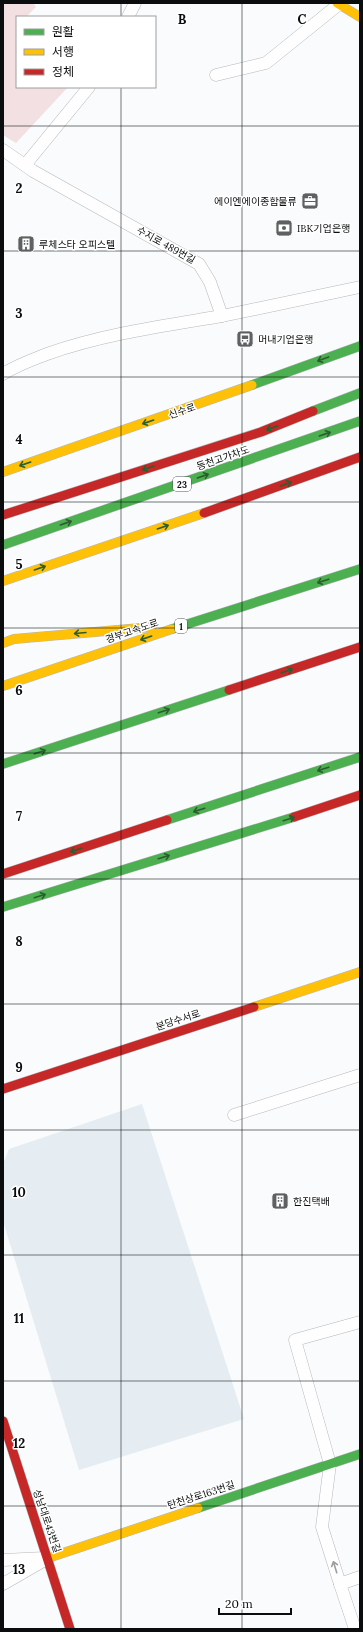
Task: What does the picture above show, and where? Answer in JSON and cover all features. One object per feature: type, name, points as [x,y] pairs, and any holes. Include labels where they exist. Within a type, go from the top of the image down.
[{"type":"main road","points":[[337,4],[360,17]]},
{"type":"main road","name":"신수로","points":[[3,472],[204,403],[360,346]]},
{"type":"main road","name":"동천고가차도","points":[[3,515],[261,432],[360,393]]},
{"type":"main road","name":"동천고가차도","points":[[3,545],[360,421]]},
{"type":"main road","points":[[3,581],[241,500],[360,457]]},
{"type":"main road","name":"경부고속도로","points":[[3,686],[189,623],[360,569]]},
{"type":"main road","points":[[3,643],[14,639],[189,623]]},
{"type":"main road","points":[[3,764],[360,647]]},
{"type":"main road","points":[[3,874],[360,757]]},
{"type":"main road","points":[[3,907],[289,819],[360,795]]},
{"type":"main road","name":"분당수서로","points":[[3,1089],[360,972]]},
{"type":"main road","name":"성남대로43번길","points":[[3,1420],[70,1629]]},
{"type":"main road","name":"탄천상로163번길","points":[[48,1558],[360,1454]]},
{"type":"lane","points":[[128,16],[135,3]]},
{"type":"lane","points":[[216,75],[266,63],[337,4]]},
{"type":"lane","points":[[25,165],[88,88]]},
{"type":"lane","name":"수지로 489번길","points":[[3,150],[40,175],[199,264],[210,282],[222,316]]},
{"type":"lane","points":[[3,374],[19,365],[67,347],[124,332],[222,316],[360,286]]},
{"type":"lane","points":[[234,1115],[360,1075]]},
{"type":"lane","points":[[355,1629],[322,1527],[330,1464],[295,1340],[360,1322]]},
{"type":"lane","points":[[3,1560],[48,1558]]},
{"type":"lane","points":[[3,1584],[48,1558]]},
{"type":"lane","points":[[340,1584],[360,1577]]},
{"type":"shaded area","points":[[3,3],[33,3],[36,7],[27,16],[16,16],[16,88],[67,88],[16,143],[3,135]]},
{"type":"shaded area","points":[[142,1104],[244,1419],[79,1470],[3,1221],[3,1164],[9,1149]]},
{"type":"traffic: fast","points":[[252,385],[360,346]]},
{"type":"traffic: fast","points":[[313,411],[360,393]]},
{"type":"traffic: fast","points":[[3,545],[360,421]]},
{"type":"traffic: fast","points":[[172,629],[360,569]]},
{"type":"traffic: fast","points":[[3,764],[229,690]]},
{"type":"traffic: fast","points":[[167,820],[360,757]]},
{"type":"traffic: fast","points":[[3,907],[294,817]]},
{"type":"traffic: fast","points":[[198,1508],[360,1454]]},
{"type":"traffic: slow","points":[[337,3],[360,17]]},
{"type":"traffic: slow","points":[[3,472],[252,385]]},
{"type":"traffic: slow","points":[[3,581],[204,513]]},
{"type":"traffic: slow","points":[[3,643],[14,639],[152,627]]},
{"type":"traffic: slow","points":[[3,686],[172,629]]},
{"type":"traffic: slow","points":[[254,1007],[360,972]]},
{"type":"traffic: slow","points":[[48,1558],[198,1508]]},
{"type":"traffic: jam","points":[[3,515],[261,432],[313,411]]},
{"type":"traffic: jam","points":[[204,513],[360,457]]},
{"type":"traffic: jam","points":[[229,690],[360,647]]},
{"type":"traffic: jam","points":[[294,817],[360,795]]},
{"type":"traffic: jam","points":[[3,874],[167,820]]},
{"type":"traffic: jam","points":[[3,1089],[254,1007]]},
{"type":"traffic: jam","points":[[3,1421],[70,1629]]},
{"type":"place","name":"에이엔에이종합물류","points":[[310,201]]},
{"type":"place","name":"IBK기업은행","points":[[284,228]]},
{"type":"place","name":"루체스타 오피스텔","points":[[26,244]]},
{"type":"place","name":"머내기업은행","points":[[245,339]]},
{"type":"place","name":"한진택배","points":[[280,1201]]}]
